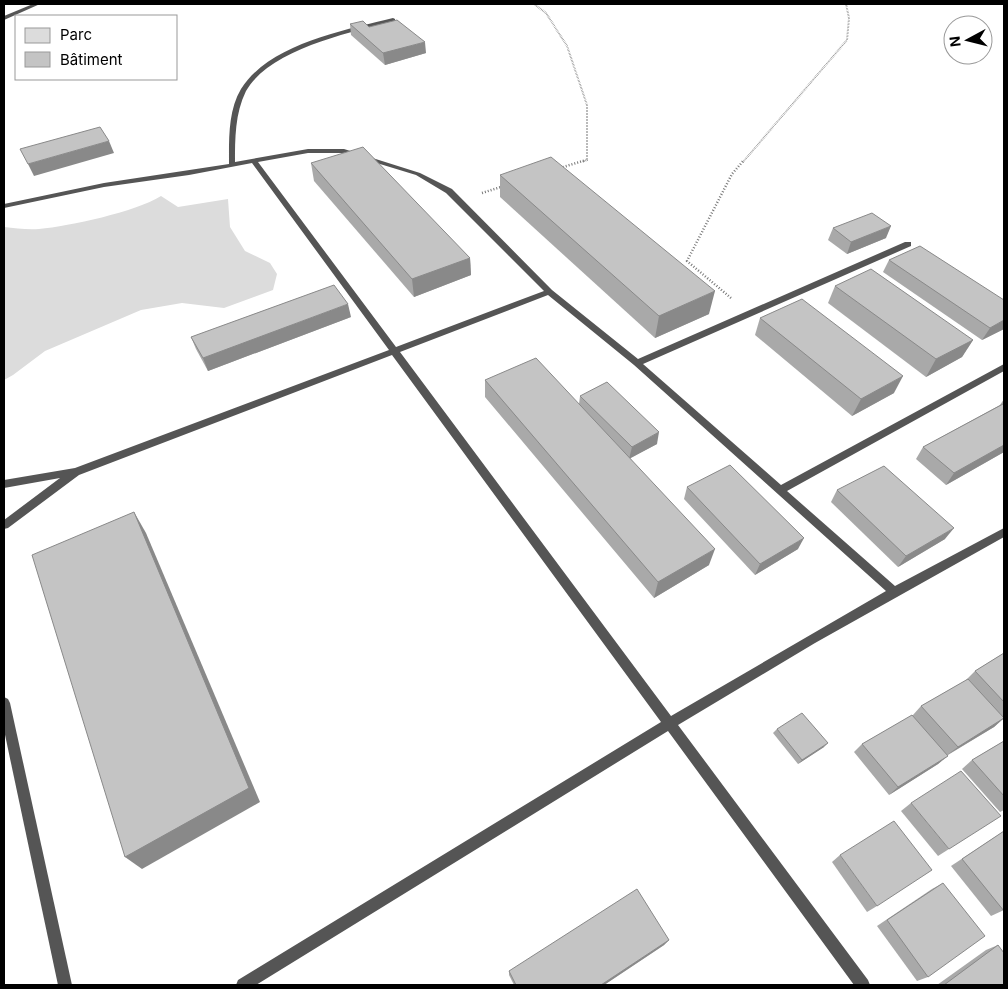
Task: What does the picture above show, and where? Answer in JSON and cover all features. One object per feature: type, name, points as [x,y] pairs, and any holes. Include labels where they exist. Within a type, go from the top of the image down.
[{"type":"lane","points":[[4,18],[37,4]]},
{"type":"lane","points":[[232,164],[232,128],[245,88],[262,70],[286,54],[321,39],[393,20]]},
{"type":"lane","points":[[4,206],[104,185],[189,173],[308,151],[344,151],[418,174],[449,192],[549,292],[637,363],[893,592]]},
{"type":"lane","points":[[254,161],[863,985]]},
{"type":"lane","points":[[637,363],[908,244]]},
{"type":"lane","points":[[4,484],[76,472],[549,292]]},
{"type":"lane","points":[[780,490],[1004,367]]},
{"type":"lane","points":[[4,525],[76,472]]},
{"type":"lane","points":[[243,985],[669,723],[893,592],[1004,532]]},
{"type":"lane","points":[[4,703],[65,985]]},
{"type":"path","points":[[534,4],[546,12],[567,46],[587,105],[586,160],[559,169]]},
{"type":"path","points":[[748,313],[687,260],[732,174],[847,40],[849,18],[846,4]]},
{"type":"path","points":[[458,200],[504,186]]},
{"type":"green space","points":[[161,196],[178,207],[228,199],[230,227],[245,251],[270,263],[277,274],[273,290],[224,308],[182,303],[141,310],[45,351],[4,380],[4,227],[35,229],[67,225],[119,213]]},
{"type":"building","points":[[397,20],[425,42],[383,53],[350,24],[363,21],[369,27]]},
{"type":"building","points":[[100,127],[109,141],[28,164],[20,149]]},
{"type":"building","points":[[363,147],[470,258],[412,279],[311,163]]},
{"type":"building","points":[[551,157],[715,291],[659,316],[500,175]]},
{"type":"building","points":[[872,213],[891,226],[851,242],[833,228]]},
{"type":"building","points":[[920,246],[1004,300],[1004,320],[990,328],[889,260]]},
{"type":"building","points":[[871,269],[973,340],[936,359],[835,286]]},
{"type":"building","points":[[334,285],[348,304],[203,358],[191,337]]},
{"type":"building","points":[[802,299],[903,376],[861,399],[760,318]]},
{"type":"building","points":[[536,358],[715,549],[658,582],[485,380]]},
{"type":"building","points":[[607,382],[659,432],[632,447],[580,396]]},
{"type":"building","points":[[1003,404],[1004,445],[954,473],[923,447]]},
{"type":"building","points":[[730,465],[804,538],[760,564],[687,487]]},
{"type":"building","points":[[884,466],[954,528],[906,556],[837,490]]},
{"type":"building","points":[[134,512],[249,788],[125,857],[32,555]]},
{"type":"building","points":[[1004,653],[1004,702],[975,671]]},
{"type":"building","points":[[968,679],[1004,718],[958,747],[921,706]]},
{"type":"building","points":[[802,713],[828,743],[802,760],[777,729]]},
{"type":"building","points":[[912,715],[948,756],[898,787],[862,744]]},
{"type":"building","points":[[1004,741],[1004,796],[972,760]]},
{"type":"building","points":[[961,771],[1001,816],[949,849],[911,803]]},
{"type":"building","points":[[894,821],[932,870],[877,906],[840,855]]},
{"type":"building","points":[[1004,831],[1004,911],[962,859]]},
{"type":"building","points":[[943,883],[985,936],[928,977],[887,920]]},
{"type":"building","points":[[637,889],[669,940],[601,985],[516,985],[509,971]]},
{"type":"building","points":[[998,945],[1004,953],[1004,985],[944,985]]}]
